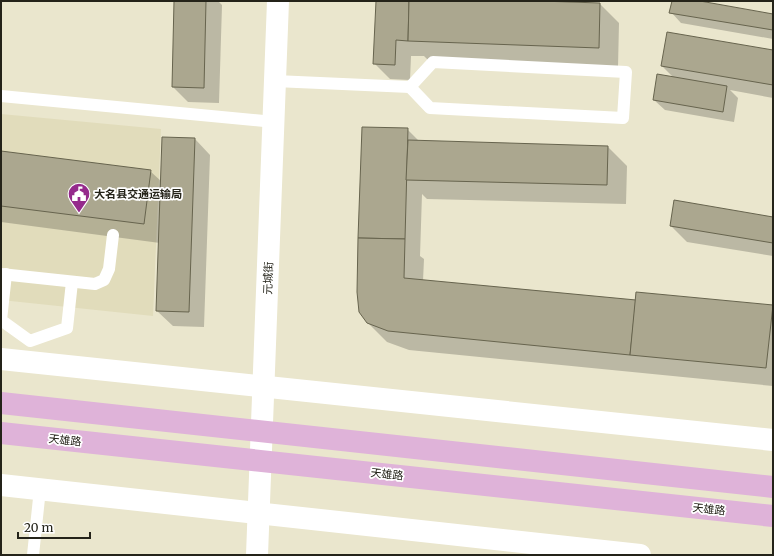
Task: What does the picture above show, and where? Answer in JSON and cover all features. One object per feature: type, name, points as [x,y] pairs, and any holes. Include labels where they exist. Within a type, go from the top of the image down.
[{"type":"main road","points":[[1,403],[773,487]]},
{"type":"main road","name":"天雄路","points":[[1,433],[773,516]]},
{"type":"street","name":"元城街","points":[[257,555],[278,1]]},
{"type":"street","points":[[1,359],[264,387],[368,396],[773,440]]},
{"type":"street","points":[[1,485],[640,555]]},
{"type":"lane","points":[[275,81],[410,87],[430,108],[623,118],[626,72],[433,62],[410,87]]},
{"type":"lane","points":[[1,96],[274,122]]},
{"type":"lane","points":[[72,282],[67,328],[30,341],[1,320],[4,274],[95,284],[104,280],[109,270],[114,235]]},
{"type":"lane","points":[[33,555],[40,489]]},
{"type":"shaded area","name":"大名县交通运输局","points":[[1,114],[161,129],[153,316],[1,300]]},
{"type":"building","points":[[174,1],[206,1],[204,88],[172,87]]},
{"type":"building","points":[[376,1],[409,1],[408,41],[396,40],[395,65],[373,64]]},
{"type":"building","points":[[409,1],[540,1],[600,3],[599,48],[408,41]]},
{"type":"building","points":[[672,1],[700,1],[773,14],[773,30],[669,13]]},
{"type":"building","points":[[667,32],[773,50],[773,85],[661,66]]},
{"type":"building","points":[[657,74],[727,86],[723,112],[653,100]]},
{"type":"building","points":[[362,127],[408,128],[405,239],[358,238]]},
{"type":"building","points":[[162,137],[195,138],[189,312],[156,311]]},
{"type":"building","points":[[408,140],[608,146],[607,185],[406,180]]},
{"type":"building","points":[[1,151],[151,170],[144,224],[1,206]]},
{"type":"building","points":[[674,200],[773,217],[773,243],[670,226]]},
{"type":"building","points":[[358,238],[405,239],[404,278],[636,300],[630,355],[388,331],[367,323],[359,312],[357,292]]},
{"type":"building","points":[[636,292],[773,305],[766,368],[630,355]]},
{"type":"place","name":"大名县交通运输局","points":[[79,214]]}]
